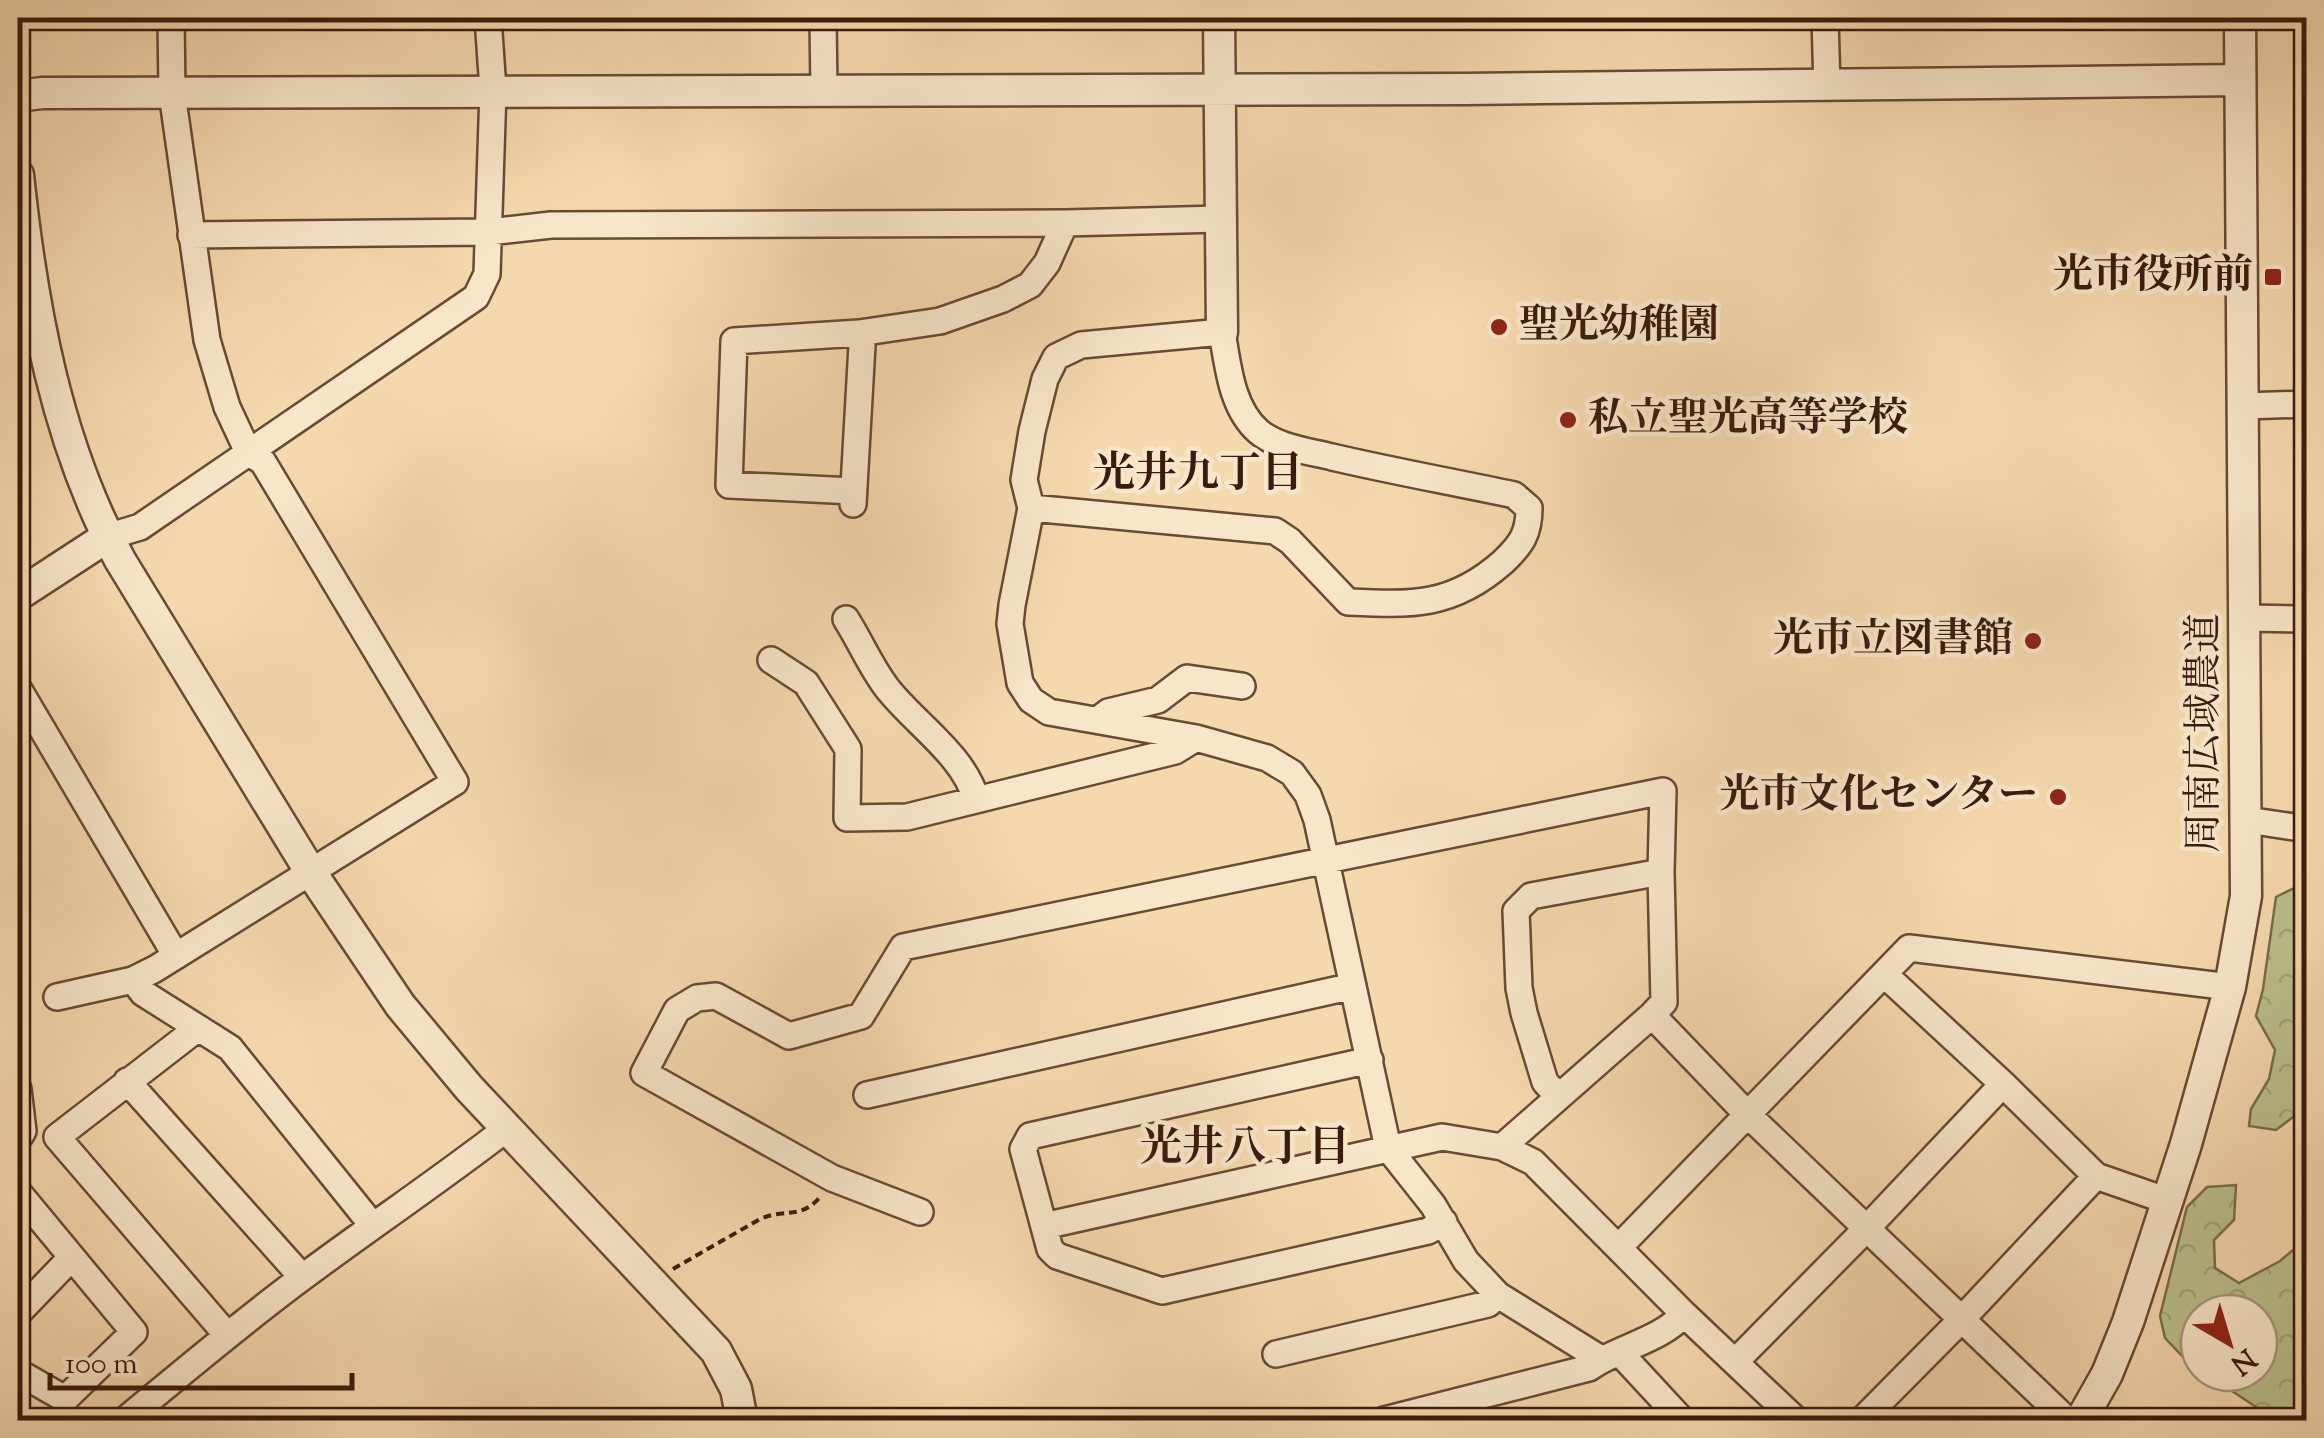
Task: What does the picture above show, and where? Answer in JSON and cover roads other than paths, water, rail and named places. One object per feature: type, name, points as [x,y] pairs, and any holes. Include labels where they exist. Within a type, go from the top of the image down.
[{"type":"street","points":[[57,997],[133,980],[454,782],[263,462],[248,452],[227,407],[207,340],[191,235],[172,93],[172,18]]},
{"type":"street","points":[[18,595],[108,537],[140,527],[476,297],[488,274],[494,90],[488,18]]},
{"type":"street","points":[[823,18],[824,90]]},
{"type":"street","points":[[1031,508],[1276,531],[1290,540],[1348,602],[1404,604],[1456,594],[1484,578],[1514,552],[1529,530],[1529,508],[1514,495],[1283,445],[1258,431],[1243,410],[1232,385],[1222,332],[1220,18]]},
{"type":"street","points":[[1825,18],[1827,86]]},
{"type":"street","name":"周南広域農道","points":[[2081,1420],[2107,1374],[2128,1322],[2168,1201],[2230,987],[2246,896],[2240,18]]},
{"type":"street","points":[[18,96],[494,90],[1827,86],[2240,80]]},
{"type":"street","points":[[18,175],[38,312],[73,456],[108,537],[172,648],[310,871],[400,1006],[506,1129],[716,1351],[736,1389],[742,1420]]},
{"type":"street","points":[[191,235],[489,232],[551,225],[1220,219]]},
{"type":"street","points":[[859,332],[862,345],[853,498],[729,485],[734,341],[859,332],[940,321],[1003,299],[1030,285],[1047,263],[1065,223]]},
{"type":"street","points":[[1222,332],[1081,345],[1056,357],[1045,380],[1024,480],[1031,508],[1010,624],[1020,683],[1031,700],[1049,712],[1196,738],[1267,758],[1292,773],[1308,795],[1317,820],[1388,1148],[1444,1222],[1466,1261],[1498,1295],[1610,1356],[1682,1420]]},
{"type":"street","points":[[2244,406],[2306,404]]},
{"type":"street","points":[[846,618],[888,688],[972,784],[976,799]]},
{"type":"street","points":[[2246,618],[2306,618]]},
{"type":"street","points":[[771,660],[806,683],[848,749],[847,818],[907,816],[1175,750],[1196,738]]},
{"type":"street","points":[[1100,720],[1108,712],[1158,700],[1187,678],[1242,686]]},
{"type":"street","points":[[18,688],[176,956]]},
{"type":"street","points":[[920,1212],[832,1178],[644,1073],[677,1010],[697,998],[716,996],[789,1036],[860,1016],[903,947],[1663,792],[1664,1002],[1502,1147]]},
{"type":"street","points":[[2246,820],[2301,828],[2306,833]]},
{"type":"street","points":[[1558,1096],[1546,1082],[1524,1013],[1516,911],[1531,896],[1661,872]]},
{"type":"street","points":[[1619,1247],[1909,948],[2230,987]]},
{"type":"street","points":[[1884,974],[2096,1176],[2168,1201]]},
{"type":"street","points":[[133,980],[143,992],[230,1048],[373,1226]]},
{"type":"street","points":[[867,1095],[1353,986]]},
{"type":"street","points":[[1652,1016],[1747,1114],[2068,1420]]},
{"type":"street","points":[[198,1028],[57,1137],[227,1335]]},
{"type":"street","points":[[1370,1060],[1030,1136],[1023,1149],[1050,1249],[1056,1256],[1162,1292],[1428,1231],[1444,1222]]},
{"type":"street","points":[[128,1082],[302,1277]]},
{"type":"street","points":[[1735,1362],[2003,1084]]},
{"type":"street","points":[[18,1089],[23,1131],[18,1139]]},
{"type":"street","points":[[125,1420],[302,1277],[506,1129]]},
{"type":"street","points":[[1044,1226],[1442,1137],[1502,1147],[1533,1162],[1796,1420]]},
{"type":"street","points":[[1862,1420],[2096,1176]]},
{"type":"street","points":[[18,1192],[134,1332],[65,1399],[18,1372]]},
{"type":"street","points":[[18,1313],[72,1256]]},
{"type":"street","points":[[1276,1354],[1488,1304],[1498,1295]]},
{"type":"street","points":[[1384,1420],[1589,1368],[1677,1322],[1684,1314]]},
{"type":"place","name":"光市役所前","points":[[2273,277]]},
{"type":"place","name":"聖光幼稚園","points":[[1499,327]]},
{"type":"place","name":"私立聖光高等学校","points":[[1568,420]]},
{"type":"place","name":"光市立図書館","points":[[2033,641]]},
{"type":"place","name":"光市文化センター","points":[[2058,797]]},
{"type":"district","name":"光井九丁目","points":[[1198,476]]},
{"type":"district","name":"光井八丁目","points":[[1245,1150]]}]
